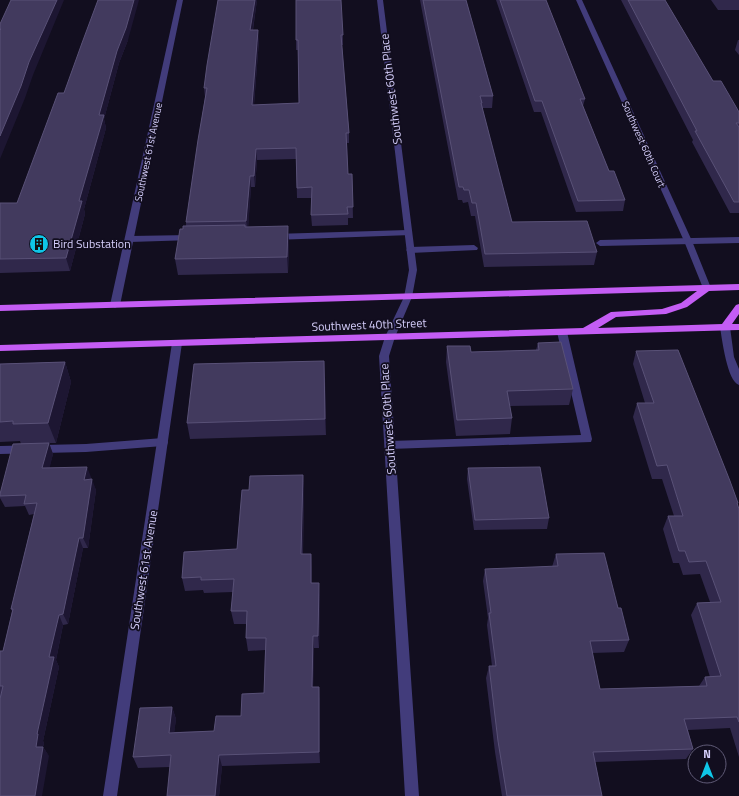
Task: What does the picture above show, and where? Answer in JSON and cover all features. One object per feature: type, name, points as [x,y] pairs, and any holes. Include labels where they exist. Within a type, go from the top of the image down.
[{"type":"main road","points":[[0,308],[739,287]]},
{"type":"main road","points":[[584,332],[614,314],[663,312],[684,305],[707,288]]},
{"type":"main road","points":[[725,327],[739,307]]},
{"type":"main road","name":"Southwest 40th Street","points":[[0,348],[739,327]]},
{"type":"street","name":"Southwest 61st Avenue","points":[[115,305],[180,0]]},
{"type":"street","name":"Southwest 60th Place","points":[[380,0],[412,277],[408,297],[390,337],[384,356],[412,796]]},
{"type":"street","name":"Southwest 60th Court","points":[[579,0],[688,241],[707,288]]},
{"type":"street","points":[[268,237],[408,234]]},
{"type":"street","points":[[130,239],[199,238]]},
{"type":"street","points":[[600,243],[739,240]]},
{"type":"street","points":[[410,250],[474,248]]},
{"type":"street","points":[[725,327],[728,352],[739,381]]},
{"type":"street","points":[[390,445],[587,439],[562,332]]},
{"type":"street","name":"Southwest 61st Avenue","points":[[110,796],[178,343]]},
{"type":"street","points":[[0,450],[86,448],[163,442]]},
{"type":"building","points":[[11,0],[57,0],[29,62],[21,86],[0,136],[0,24]]},
{"type":"building","points":[[98,0],[134,0],[126,28],[117,51],[99,115],[104,115],[79,201],[82,201],[66,258],[0,259],[0,203],[17,203],[58,93],[64,93]]},
{"type":"building","points":[[218,0],[255,0],[250,30],[258,30],[252,105],[299,103],[296,0],[341,0],[343,35],[341,35],[349,133],[346,133],[348,174],[352,174],[353,207],[347,207],[348,214],[311,215],[312,187],[297,188],[296,148],[256,149],[254,176],[250,176],[246,221],[186,222],[207,88],[204,88]]},
{"type":"building","points":[[423,0],[466,0],[493,96],[480,96],[512,222],[587,221],[597,252],[485,254],[476,203],[472,203],[469,190],[464,190],[463,187],[459,187]]},
{"type":"building","points":[[500,0],[546,0],[585,99],[580,99],[609,171],[614,171],[625,200],[578,201],[542,101],[535,101]]},
{"type":"building","points":[[628,0],[665,0],[713,81],[721,81],[739,112],[739,123],[736,123],[739,127],[739,202],[734,202],[695,131],[697,131]]},
{"type":"building","points":[[245,225],[245,227],[288,226],[287,257],[175,259],[180,229],[183,229],[183,226]]},
{"type":"building","points":[[561,342],[573,389],[507,391],[512,418],[457,420],[447,346],[470,346],[471,352],[539,350],[538,343]]},
{"type":"building","points":[[678,350],[738,503],[739,722],[737,717],[684,719],[692,744],[687,744],[687,749],[593,752],[602,796],[507,796],[498,741],[489,666],[496,666],[485,569],[558,566],[556,554],[604,553],[618,608],[621,608],[629,640],[590,641],[600,689],[707,686],[705,677],[721,676],[697,603],[721,602],[706,561],[689,562],[685,551],[679,551],[668,516],[683,516],[667,465],[657,466],[637,403],[654,403],[636,351]]},
{"type":"building","points":[[324,361],[325,419],[187,423],[194,364]]},
{"type":"building","points":[[65,362],[48,423],[13,424],[13,421],[0,422],[0,364]]},
{"type":"building","points":[[49,443],[42,468],[87,467],[84,480],[92,479],[83,538],[79,538],[63,614],[59,615],[49,657],[54,657],[37,734],[36,747],[43,747],[35,796],[0,796],[0,699],[3,686],[0,686],[0,651],[3,651],[13,609],[11,609],[37,503],[24,504],[26,495],[0,496],[0,494],[13,444]]},
{"type":"building","points":[[540,467],[549,518],[475,520],[468,468]]},
{"type":"building","points":[[303,475],[301,554],[311,554],[311,583],[319,583],[318,636],[313,636],[312,687],[319,687],[319,752],[219,755],[215,796],[167,796],[171,755],[133,757],[140,708],[172,707],[169,733],[214,731],[216,716],[241,716],[242,694],[264,693],[266,638],[246,638],[247,611],[231,611],[234,579],[201,580],[201,577],[182,578],[184,552],[237,549],[242,490],[249,490],[250,476]]},
{"type":"place","name":"Bird Substation","points":[[39,244]]}]
